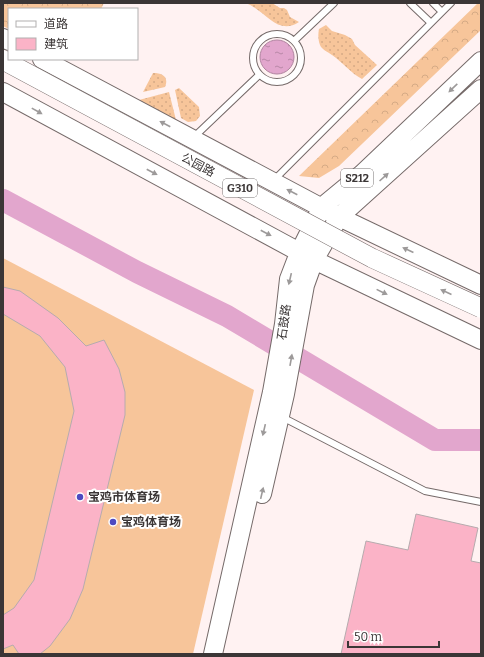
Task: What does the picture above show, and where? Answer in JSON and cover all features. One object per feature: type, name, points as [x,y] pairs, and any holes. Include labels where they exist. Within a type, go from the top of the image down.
[{"type":"highway","name":"公园路","points":[[3,60],[372,258],[481,308]]},
{"type":"highway","name":"公园路","points":[[3,74],[367,270],[481,322]]},
{"type":"main road","points":[[44,60],[339,217],[481,285]]},
{"type":"main road","name":"石鼓路","points":[[213,654],[279,393],[291,325],[305,285],[307,255],[322,207],[362,174],[481,61]]},
{"type":"main road","name":"石鼓路","points":[[307,255],[339,217],[481,89]]},
{"type":"main road","points":[[3,92],[307,255],[481,340]]},
{"type":"main road","name":"石鼓路","points":[[224,654],[280,417],[279,393]]},
{"type":"lane","points":[[295,40],[334,3]]},
{"type":"lane","points":[[410,3],[431,23]]},
{"type":"lane","points":[[433,3],[442,12]]},
{"type":"lane","points":[[272,182],[451,3]]},
{"type":"lane","points":[[281,34],[295,40],[300,48],[302,60],[298,71],[293,77],[286,81],[277,83],[269,81],[259,74],[253,64],[252,56],[255,48],[265,36],[281,34]]},
{"type":"lane","points":[[192,139],[259,74]]},
{"type":"lane","points":[[280,417],[425,491],[481,502]]},
{"type":"green space","points":[[3,3],[104,3],[102,8],[8,8],[8,28],[3,26]]},
{"type":"green space","points":[[245,3],[272,3],[287,10],[290,17],[299,22],[291,26],[278,24],[252,6]]},
{"type":"green space","points":[[478,3],[481,3],[481,30],[339,166],[319,178],[299,176]]},
{"type":"green space","points":[[326,25],[332,31],[352,39],[355,45],[377,65],[362,79],[321,47],[318,35],[319,29]]},
{"type":"green space","points":[[153,73],[160,74],[166,78],[165,87],[143,92]]},
{"type":"green space","points":[[179,88],[199,107],[200,116],[196,121],[188,122],[181,118],[175,90]]},
{"type":"green space","points":[[169,92],[176,120],[139,100]]},
{"type":"green space","name":"宝鸡体育场","points":[[3,258],[254,390],[193,654],[3,654]]},
{"type":"water","points":[[274,40],[280,40],[284,41],[291,47],[294,57],[293,64],[287,71],[280,74],[274,74],[270,73],[263,67],[260,60],[260,54],[261,50],[267,43]]},
{"type":"building","name":"宝鸡市体育场","points":[[3,287],[20,291],[58,318],[86,346],[104,340],[119,369],[125,392],[125,415],[83,589],[70,619],[50,646],[40,654],[19,654],[13,645],[3,649],[3,615],[14,608],[34,580],[74,411],[65,367],[40,336],[3,314]]},
{"type":"building","points":[[416,514],[478,528],[471,561],[481,563],[481,654],[341,654],[366,541],[408,550]]},
{"type":"waterway","points":[[3,200],[137,272],[227,316],[435,440],[481,440]]},
{"type":"place","name":"宝鸡市体育场","points":[[80,497]]},
{"type":"place","name":"宝鸡体育场","points":[[113,522]]}]
